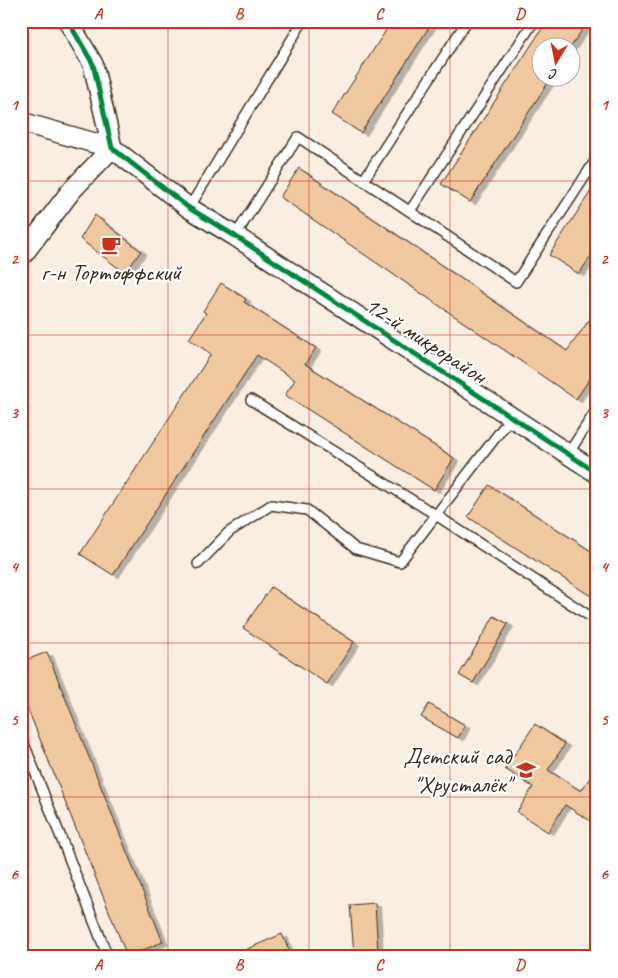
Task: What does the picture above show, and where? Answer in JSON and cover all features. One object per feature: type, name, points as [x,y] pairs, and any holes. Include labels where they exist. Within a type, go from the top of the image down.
[{"type":"street","points":[[68,21],[93,64],[112,148]]},
{"type":"street","points":[[21,122],[112,148]]},
{"type":"street","points":[[21,257],[71,191],[112,148]]},
{"type":"street","name":"12-й микрорайон","points":[[112,148],[189,208],[235,236],[597,473]]},
{"type":"lane","points":[[189,208],[302,21]]},
{"type":"lane","points":[[364,181],[467,21]]},
{"type":"lane","points":[[410,211],[534,21]]},
{"type":"lane","points":[[235,236],[298,138],[516,282],[597,158]]},
{"type":"lane","points":[[251,400],[436,515],[597,621]]},
{"type":"lane","points":[[568,454],[597,409]]},
{"type":"lane","points":[[198,564],[228,532],[271,505],[307,510],[356,549],[400,562],[512,416]]},
{"type":"lane","points":[[21,736],[108,957]]},
{"type":"building","points":[[392,21],[433,21],[361,133],[332,114]]},
{"type":"building","points":[[547,21],[588,21],[577,38],[536,38]]},
{"type":"building","points":[[530,47],[530,88],[544,88],[470,202],[441,184]]},
{"type":"building","points":[[299,168],[567,351],[597,309],[597,368],[576,399],[280,197]]},
{"type":"building","points":[[597,182],[597,247],[579,274],[549,255]]},
{"type":"building","name":"г-н Тортоффский","points":[[95,215],[141,251],[125,273],[80,239]]},
{"type":"building","points":[[221,283],[246,299],[244,302],[316,348],[305,364],[454,458],[434,490],[285,395],[295,380],[257,355],[113,575],[80,554],[211,354],[189,339],[206,313],[203,311]]},
{"type":"building","points":[[489,485],[597,555],[597,600],[468,517]]},
{"type":"building","points":[[271,587],[354,642],[327,684],[243,628]]},
{"type":"building","points":[[494,616],[508,624],[473,683],[459,675]]},
{"type":"building","points":[[47,652],[163,942],[127,956],[21,692],[21,662]]},
{"type":"building","points":[[429,704],[465,725],[458,738],[421,717]]},
{"type":"building","points":[[535,724],[565,744],[548,770],[581,791],[597,767],[597,825],[565,805],[548,832],[517,812],[533,787],[505,769]]},
{"type":"building","points":[[375,903],[378,952],[354,954],[350,905]]},
{"type":"building","points":[[282,934],[292,957],[229,957]]},
{"type":"cycle path","points":[[68,21],[93,64],[112,148],[189,208],[235,236],[597,473]]},
{"type":"place","name":"г-н Тортоффский","points":[[111,245]]},
{"type":"place","name":"Детский сад \"Хрусталёк\"","points":[[526,770]]}]
